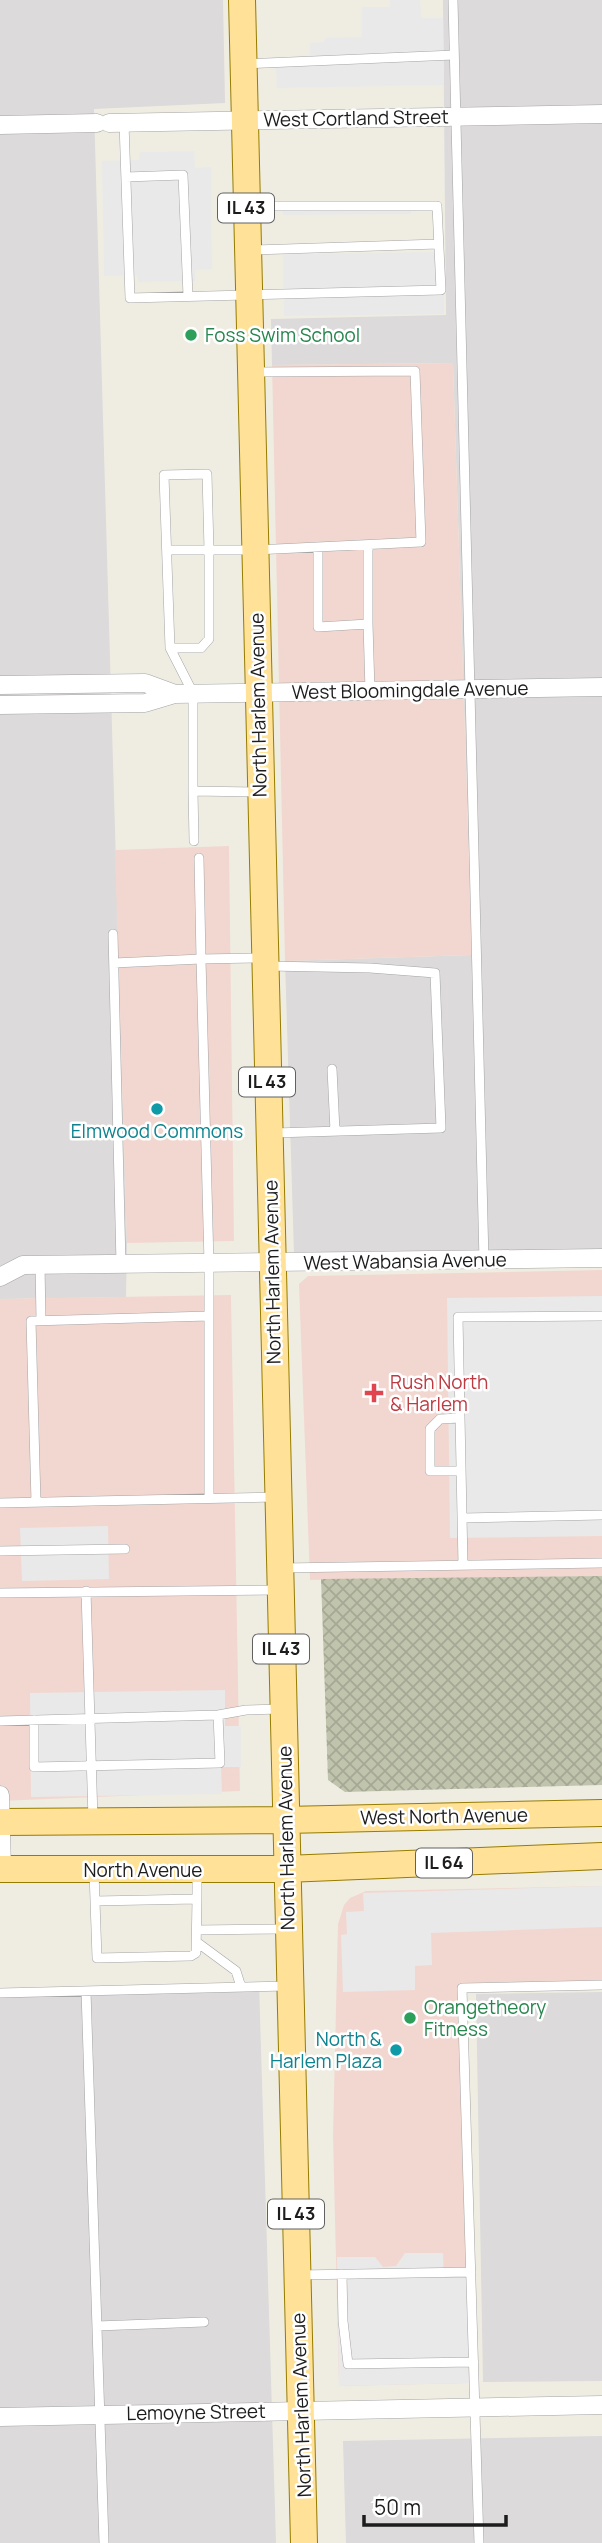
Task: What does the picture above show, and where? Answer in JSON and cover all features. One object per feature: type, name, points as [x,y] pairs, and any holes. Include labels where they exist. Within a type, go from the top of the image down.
[{"type":"main road","name":"North Harlem Avenue","points":[[242,0],[304,2543]]},
{"type":"main road","name":"West North Avenue","points":[[285,1820],[602,1813]]},
{"type":"main road","points":[[0,1822],[285,1820]]},
{"type":"main road","name":"IL 64","points":[[286,1869],[602,1856]]},
{"type":"main road","name":"North Avenue","points":[[1,1870],[286,1869]]},
{"type":"street","name":"West Cortland Street","points":[[0,125],[602,114]]},
{"type":"street","name":"West Bloomingdale Avenue","points":[[0,685],[145,683],[184,693],[602,687]]},
{"type":"street","name":"West Bloomingdale Avenue","points":[[0,705],[145,703],[184,693]]},
{"type":"street","name":"West Wabansia Avenue","points":[[0,1277],[23,1265],[602,1258]]},
{"type":"street","points":[[0,1795],[1,1870]]},
{"type":"street","name":"Lemoyne Street","points":[[0,2417],[602,2405]]},
{"type":"lane","points":[[453,0],[484,1261]]},
{"type":"lane","points":[[243,64],[454,55]]},
{"type":"lane","points":[[110,123],[126,177],[130,298],[441,290],[438,206],[246,206]]},
{"type":"lane","points":[[126,177],[183,175],[188,296]]},
{"type":"lane","points":[[248,250],[438,244]]},
{"type":"lane","points":[[167,550],[255,550],[421,542],[415,371],[250,372]]},
{"type":"lane","points":[[170,649],[201,648],[209,639],[207,474],[164,475],[170,649],[184,693],[193,791],[194,841]]},
{"type":"lane","points":[[368,545],[370,691]]},
{"type":"lane","points":[[318,547],[318,627],[368,624]]},
{"type":"lane","points":[[193,791],[260,792]]},
{"type":"lane","points":[[199,858],[209,1264],[209,1498]]},
{"type":"lane","points":[[113,934],[121,1264]]},
{"type":"lane","points":[[114,962],[201,959],[435,973],[441,1128],[268,1133]]},
{"type":"lane","points":[[332,1069],[335,1131]]},
{"type":"lane","points":[[40,1265],[41,1320]]},
{"type":"lane","points":[[463,1565],[458,1317],[602,1316]]},
{"type":"lane","points":[[36,1502],[31,1321],[209,1317]]},
{"type":"lane","points":[[460,1418],[440,1419],[430,1430],[429,1471],[461,1471]]},
{"type":"lane","points":[[0,1503],[277,1497]]},
{"type":"lane","points":[[463,1518],[602,1515]]},
{"type":"lane","points":[[0,1551],[125,1549]]},
{"type":"lane","points":[[0,1593],[86,1591],[463,1565],[602,1563]]},
{"type":"lane","points":[[86,1591],[93,1821]]},
{"type":"lane","points":[[0,1721],[218,1715],[246,1710],[282,1709]]},
{"type":"lane","points":[[33,1720],[34,1767],[220,1763],[218,1715]]},
{"type":"lane","points":[[94,1870],[97,1958],[191,1956],[196,1953],[197,1870]]},
{"type":"lane","points":[[95,1901],[116,1905],[172,1903],[197,1899]]},
{"type":"lane","points":[[197,1930],[288,1929]]},
{"type":"lane","points":[[198,1943],[236,1971],[241,1987]]},
{"type":"lane","points":[[479,2543],[462,1987],[602,1985]]},
{"type":"lane","points":[[0,1993],[290,1986]]},
{"type":"lane","points":[[86,1991],[104,2543]]},
{"type":"lane","points":[[297,2275],[471,2272]]},
{"type":"lane","points":[[342,2274],[343,2321],[348,2364],[474,2362]]},
{"type":"lane","points":[[97,2326],[204,2322]]},
{"type":"shaded area","points":[[0,0],[223,0],[225,103],[94,109],[127,1243],[126,1297],[0,1299]]},
{"type":"shaded area","points":[[390,0],[420,0],[421,18],[443,18],[444,85],[277,88],[276,66],[310,66],[310,43],[324,42],[325,38],[362,37],[362,7],[390,7]]},
{"type":"shaded area","points":[[443,0],[602,0],[602,1251],[294,1254],[285,961],[472,955],[453,363],[272,365],[271,319],[446,315]]},
{"type":"shaded area","points":[[194,151],[195,168],[211,167],[212,269],[195,270],[195,281],[138,282],[137,275],[104,276],[102,161],[139,160],[140,152]]},
{"type":"shaded area","points":[[411,204],[411,214],[283,215],[283,206]]},
{"type":"shaded area","points":[[444,252],[444,314],[284,316],[283,254]]},
{"type":"shaded area","points":[[453,363],[472,955],[285,961],[272,365]]},
{"type":"shaded area","name":"Elmwood Commons","points":[[229,846],[234,1241],[127,1243],[115,850]]},
{"type":"shaded area","points":[[602,1270],[602,1576],[310,1580],[299,1284],[308,1276]]},
{"type":"shaded area","points":[[231,1295],[240,1791],[0,1801],[0,1299]]},
{"type":"shaded area","points":[[602,1296],[602,1536],[450,1538],[447,1298]]},
{"type":"shaded area","points":[[108,1526],[109,1579],[22,1581],[20,1528]]},
{"type":"shaded area","points":[[602,1576],[602,1785],[345,1792],[328,1780],[321,1579]]},
{"type":"shaded area","points":[[225,1690],[225,1726],[241,1726],[241,1767],[221,1767],[222,1794],[31,1797],[30,1693]]},
{"type":"shaded area","points":[[602,1886],[602,1981],[459,1983],[469,2383],[339,2386],[333,2135],[338,1924],[344,1905],[350,1898],[366,1891]]},
{"type":"shaded area","points":[[602,1886],[602,1927],[431,1933],[432,1965],[415,1966],[415,1990],[343,1992],[341,1935],[347,1934],[346,1912],[364,1911],[363,1893]]},
{"type":"shaded area","points":[[259,1983],[276,2543],[0,2543],[0,1990]]},
{"type":"shaded area","points":[[602,1992],[602,2381],[483,2382],[476,1994]]},
{"type":"shaded area","points":[[405,2253],[443,2253],[444,2278],[467,2278],[469,2383],[339,2386],[337,2257],[375,2257],[383,2267],[396,2266]]},
{"type":"shaded area","points":[[602,2436],[602,2543],[346,2543],[343,2441]]},
{"type":"place","name":"Foss Swim School","points":[[191,335]]},
{"type":"place","name":"Elmwood Commons","points":[[157,1109]]},
{"type":"place","name":"Rush North & Harlem","points":[[374,1393]]},
{"type":"place","name":"Orangetheory Fitness","points":[[410,2018]]},
{"type":"place","name":"North & Harlem Plaza","points":[[396,2050]]}]
